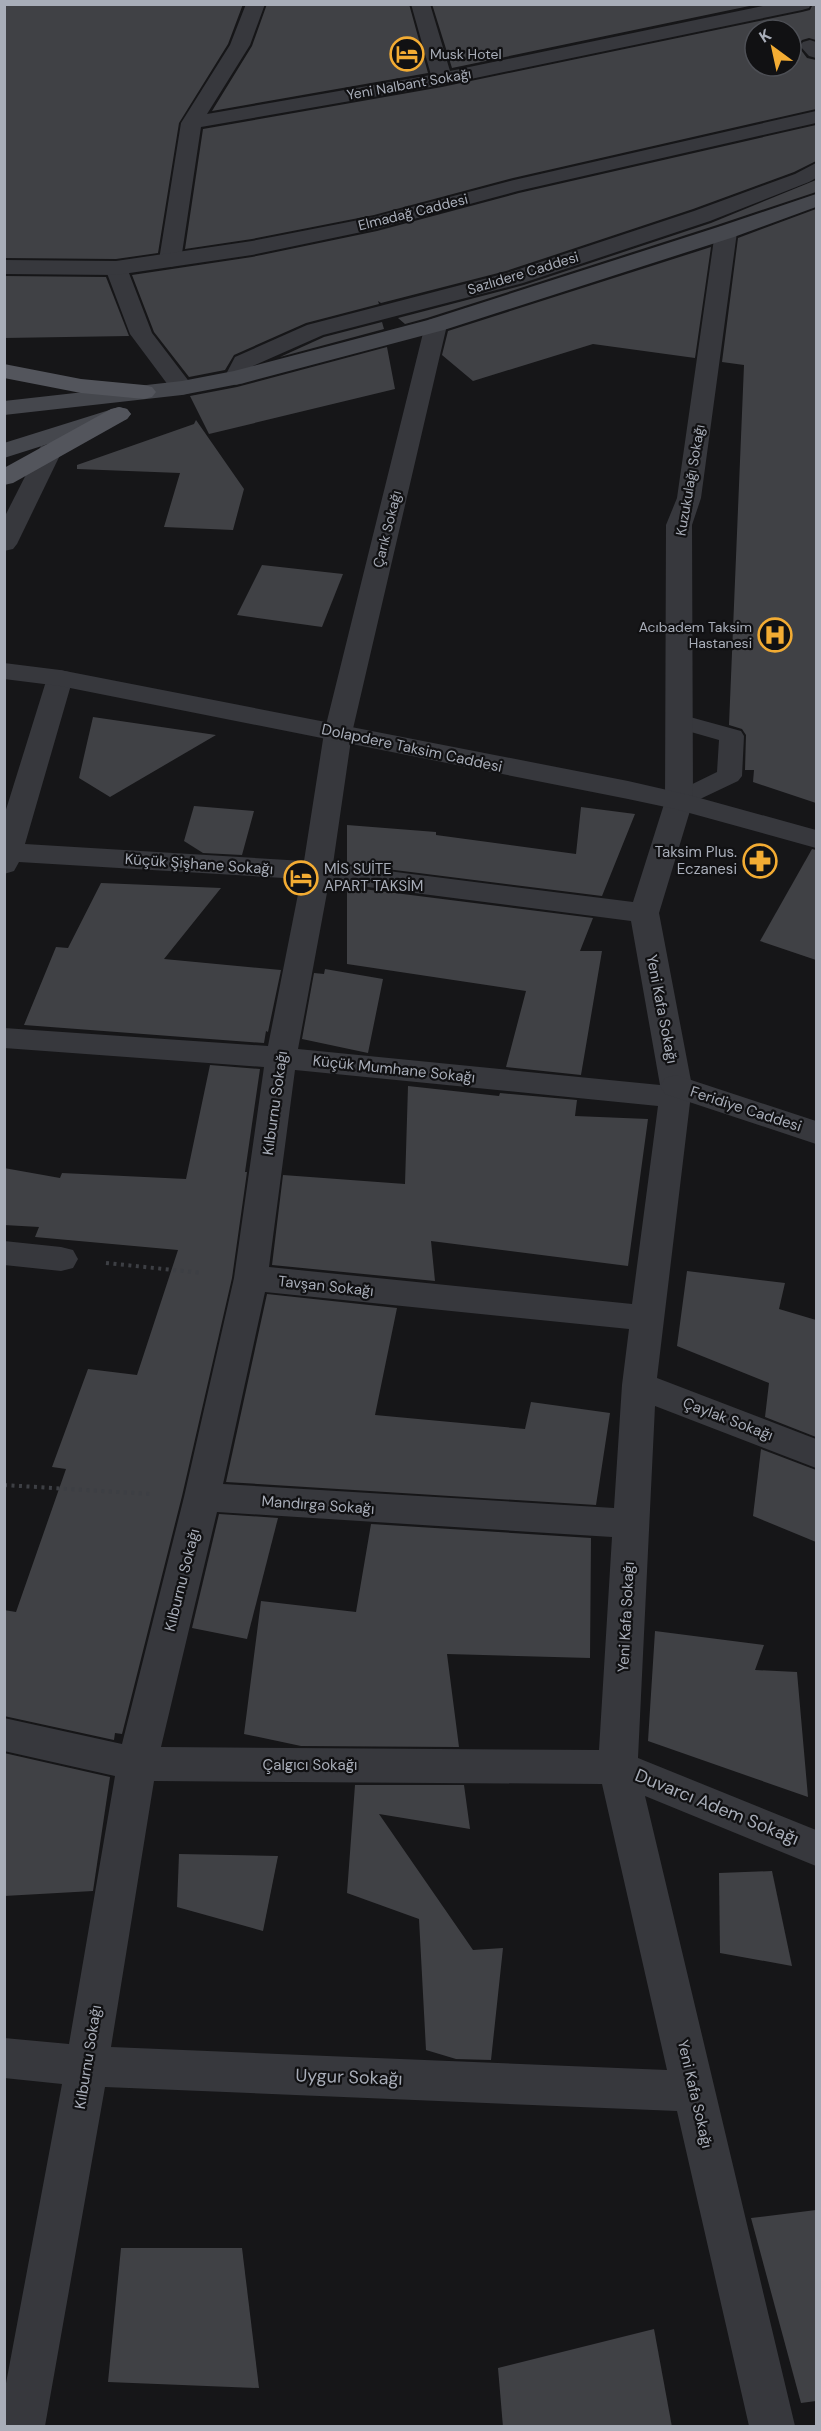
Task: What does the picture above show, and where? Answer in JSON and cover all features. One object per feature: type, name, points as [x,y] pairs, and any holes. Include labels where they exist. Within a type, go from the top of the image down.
[{"type":"main road","name":"Sazlıdere Caddesi","points":[[182,388],[236,378],[436,325],[726,232],[816,200]]},
{"type":"main road","points":[[4,370],[72,384],[144,392]]},
{"type":"main road","points":[[4,408],[182,388]]},
{"type":"main road","points":[[4,451],[119,414],[182,388]]},
{"type":"main road","points":[[4,478],[50,451],[102,426],[119,414]]},
{"type":"street","points":[[170,260],[191,123],[240,45],[256,4]]},
{"type":"street","points":[[420,4],[442,79]]},
{"type":"street","name":"Yeni Nalbant Sokağı","points":[[191,123],[442,79],[767,8],[802,4]]},
{"type":"street","name":"Elmadağ Caddesi","points":[[4,267],[116,268],[252,248],[376,222],[514,186],[816,117]]},
{"type":"street","name":"Sazlıdere Caddesi","points":[[236,378],[243,362],[315,330],[515,278],[702,216],[802,178],[816,170]]},
{"type":"street","name":"Kuzukulağı Sokağı","points":[[679,801],[679,525],[689,498],[726,232]]},
{"type":"street","points":[[116,268],[141,334],[182,388]]},
{"type":"street","name":"Çarık Sokağı","points":[[338,733],[436,325]]},
{"type":"street","points":[[4,544],[50,451]]},
{"type":"street","name":"Dolapdere Taksim Caddesi","points":[[4,671],[60,678],[679,801],[816,838]]},
{"type":"street","points":[[6,856],[60,678]]},
{"type":"street","name":"Kılburnu Sokağı","points":[[22,2427],[87,2066],[137,1764],[202,1497],[251,1278],[281,1058],[316,872],[338,733]]},
{"type":"street","name":"Yeni Kafa Sokağı","points":[[679,801],[644,913],[676,1092],[639,1385],[618,1767],[772,2427]]},
{"type":"street","name":"Küçük Şişhane Sokağı","points":[[6,856],[316,872],[644,913]]},
{"type":"street","name":"Küçük Mumhane Sokağı","points":[[4,1038],[281,1058],[676,1092]]},
{"type":"street","name":"Feridiye Caddesi","points":[[676,1092],[816,1133]]},
{"type":"street","points":[[4,1253],[61,1259]]},
{"type":"street","name":"Tavşan Sokağı","points":[[251,1278],[647,1318]]},
{"type":"street","name":"Çaylak Sokağı","points":[[639,1385],[816,1454]]},
{"type":"street","name":"Mandırga Sokağı","points":[[202,1497],[631,1524]]},
{"type":"street","name":"Çalgıcı Sokağı","points":[[4,1734],[137,1764],[618,1767]]},
{"type":"street","name":"Duvarcı Adem Sokağı","points":[[618,1767],[816,1848]]},
{"type":"street","name":"Uygur Sokağı","points":[[4,2058],[87,2066],[694,2091]]},
{"type":"lane","points":[[679,721],[732,736],[742,756],[729,776],[679,801]]},
{"type":"path","points":[[61,1259],[251,1278]]},
{"type":"path","points":[[4,1485],[202,1497]]},
{"type":"building","points":[[4,4],[243,4],[228,44],[179,123],[158,253],[116,259],[4,258]]},
{"type":"building","points":[[267,4],[409,4],[428,73],[212,111],[252,46]]},
{"type":"building","points":[[432,4],[759,4],[452,68]]},
{"type":"building","points":[[813,4],[816,4],[816,40],[809,38],[803,40],[803,18],[772,18],[810,10]]},
{"type":"building","points":[[743,24],[743,78],[803,78],[803,53],[807,58],[816,60],[816,109],[513,178],[374,215],[252,239],[185,249],[203,129],[442,87]]},
{"type":"building","points":[[816,125],[816,161],[794,172],[693,209],[506,271],[381,303],[378,301],[379,304],[306,323],[234,355],[225,370],[189,377],[154,332],[132,275],[252,257],[377,231],[519,193]]},
{"type":"building","points":[[816,180],[816,192],[717,225],[427,318],[405,324],[398,318],[524,285],[711,223]]},
{"type":"building","points":[[816,209],[816,803],[753,782],[754,770],[745,770],[746,735],[742,729],[729,725],[744,365],[722,362],[738,238]]},
{"type":"building","points":[[711,247],[695,358],[593,344],[473,381],[442,355],[448,331]]},
{"type":"building","points":[[4,276],[106,277],[129,336],[4,338]]},
{"type":"building","points":[[382,322],[384,329],[280,357],[324,337]]},
{"type":"building","points":[[387,347],[395,389],[209,434],[190,396],[237,387]]},
{"type":"building","points":[[196,420],[244,489],[233,530],[164,527],[180,473],[77,469],[77,465],[194,424]]},
{"type":"building","points":[[262,565],[343,574],[322,627],[237,615]]},
{"type":"building","points":[[93,717],[216,735],[110,797],[79,778]]},
{"type":"building","points":[[194,806],[254,811],[242,855],[203,853],[184,841]]},
{"type":"building","points":[[581,807],[635,814],[602,896],[347,864],[347,825],[436,832],[436,835],[576,854]]},
{"type":"building","points":[[812,849],[816,850],[816,960],[760,941]]},
{"type":"building","points":[[101,883],[221,888],[164,959],[281,970],[264,1043],[24,1025],[56,947],[68,948]]},
{"type":"building","points":[[347,887],[593,918],[580,951],[602,951],[581,1075],[506,1067],[526,991],[347,964]]},
{"type":"building","points":[[325,969],[383,979],[368,1053],[302,1039],[314,973],[324,974]]},
{"type":"building","points":[[210,1065],[260,1069],[245,1172],[247,1172],[232,1278],[182,1496],[122,1734],[115,1733],[114,1740],[4,1716],[4,1610],[16,1612],[66,1469],[52,1467],[88,1369],[137,1375],[178,1250],[35,1237],[39,1227],[4,1225],[4,1168],[60,1178],[62,1173],[186,1179]]},
{"type":"building","points":[[408,1086],[499,1096],[500,1093],[577,1100],[575,1116],[648,1119],[628,1266],[431,1241],[435,1281],[272,1265],[283,1175],[405,1184]]},
{"type":"building","points":[[687,1271],[785,1283],[779,1309],[816,1320],[816,1437],[765,1417],[769,1383],[677,1346]]},
{"type":"building","points":[[267,1294],[397,1308],[375,1415],[525,1429],[531,1402],[610,1413],[596,1505],[226,1482]]},
{"type":"building","points":[[761,1449],[816,1470],[816,1542],[753,1516]]},
{"type":"building","points":[[219,1514],[278,1518],[247,1639],[192,1628]]},
{"type":"building","points":[[371,1524],[591,1538],[590,1658],[447,1654],[459,1747],[301,1746],[244,1734],[261,1601],[356,1612]]},
{"type":"building","points":[[655,1631],[764,1645],[755,1670],[797,1672],[808,1797],[648,1741]]},
{"type":"building","points":[[4,1753],[110,1777],[93,1891],[4,1896]]},
{"type":"building","points":[[355,1785],[464,1785],[470,1829],[379,1814],[473,1950],[503,1948],[491,2060],[456,2059],[426,2050],[419,1919],[347,1893]]},
{"type":"building","points":[[179,1854],[278,1856],[263,1931],[177,1907]]},
{"type":"building","points":[[772,1871],[792,1966],[720,1953],[719,1873]]},
{"type":"building","points":[[816,2210],[816,2401],[801,2403],[751,2218]]},
{"type":"building","points":[[121,2248],[242,2248],[259,2388],[108,2382]]},
{"type":"building","points":[[654,2329],[672,2427],[503,2427],[498,2368]]},
{"type":"place","name":"Musk Hotel","points":[[407,54]]},
{"type":"place","name":"Acıbadem Taksim Hastanesi","points":[[775,635]]},
{"type":"place","name":"Taksim Plus. Eczanesi","points":[[760,861]]},
{"type":"place","name":"MİS SUİTE APART TAKSİM","points":[[301,878]]}]
